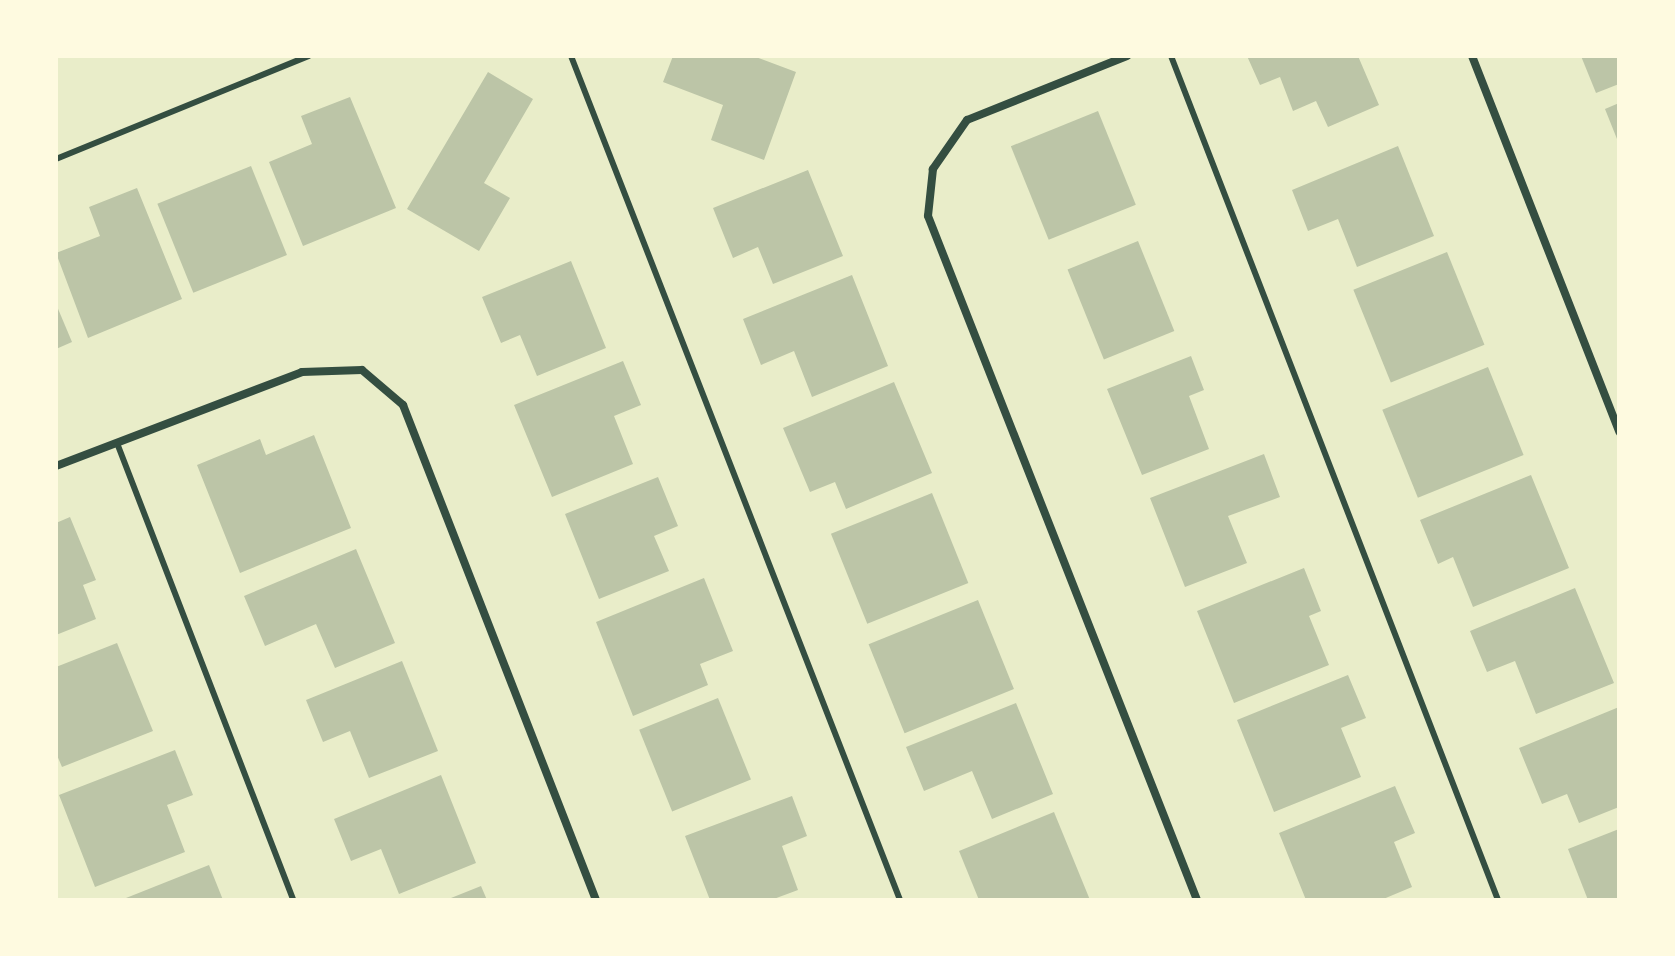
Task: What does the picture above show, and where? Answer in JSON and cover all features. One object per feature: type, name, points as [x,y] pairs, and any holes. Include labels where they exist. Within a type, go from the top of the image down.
[{"type":"street","points":[[1127,56],[967,120],[933,169],[928,216],[1197,900]]},
{"type":"street","points":[[1472,56],[1619,432]]},
{"type":"street","points":[[56,466],[302,372],[362,370],[403,405],[596,900]]},
{"type":"lane","points":[[56,159],[309,56]]},
{"type":"lane","points":[[571,56],[900,900]]},
{"type":"lane","points":[[1171,56],[1498,900]]},
{"type":"lane","points":[[117,443],[293,900]]},
{"type":"building","points":[[673,56],[753,56],[796,72],[764,160],[711,140],[723,105],[663,82]]},
{"type":"building","points":[[1247,56],[1358,56],[1379,105],[1328,127],[1316,101],[1293,111],[1280,77],[1260,85]]},
{"type":"building","points":[[1581,56],[1619,56],[1619,84],[1596,93]]},
{"type":"building","points":[[488,72],[533,99],[484,183],[510,198],[479,251],[407,209]]},
{"type":"building","points":[[350,97],[396,208],[303,246],[269,162],[312,144],[301,116]]},
{"type":"building","points":[[1619,103],[1619,144],[1605,109]]},
{"type":"building","points":[[1098,111],[1136,205],[1049,240],[1011,146]]},
{"type":"building","points":[[1398,146],[1434,236],[1357,267],[1338,219],[1308,231],[1292,190]]},
{"type":"building","points":[[251,166],[287,255],[193,293],[157,204]]},
{"type":"building","points":[[808,170],[843,256],[773,284],[758,247],[733,258],[713,208]]},
{"type":"building","points":[[137,188],[182,299],[88,338],[56,253],[100,236],[89,207]]},
{"type":"building","points":[[1138,241],[1174,331],[1104,359],[1068,269]]},
{"type":"building","points":[[1447,252],[1484,345],[1391,383],[1353,290]]},
{"type":"building","points":[[571,261],[606,348],[537,376],[520,335],[501,343],[482,297]]},
{"type":"building","points":[[852,275],[888,366],[812,397],[794,351],[761,365],[743,319]]},
{"type":"building","points":[[56,304],[72,342],[56,349]]},
{"type":"building","points":[[1191,356],[1204,390],[1189,396],[1209,449],[1142,475],[1107,389]]},
{"type":"building","points":[[623,361],[641,405],[614,416],[633,464],[552,497],[514,405]]},
{"type":"building","points":[[1488,367],[1524,455],[1418,498],[1382,410]]},
{"type":"building","points":[[894,382],[932,473],[846,509],[835,482],[810,492],[783,428]]},
{"type":"building","points":[[314,435],[351,528],[240,573],[197,465],[260,439],[266,455]]},
{"type":"building","points":[[1264,454],[1280,497],[1228,516],[1247,563],[1185,587],[1150,498]]},
{"type":"building","points":[[1531,475],[1569,568],[1473,607],[1453,557],[1438,564],[1420,520]]},
{"type":"building","points":[[658,477],[678,526],[654,536],[669,571],[599,599],[565,514]]},
{"type":"building","points":[[932,493],[968,583],[867,624],[831,534]]},
{"type":"building","points":[[70,517],[96,580],[83,585],[96,619],[56,635],[56,523]]},
{"type":"building","points":[[356,549],[395,643],[335,668],[316,624],[265,646],[244,596]]},
{"type":"building","points":[[1304,568],[1321,611],[1309,616],[1329,665],[1234,703],[1197,611]]},
{"type":"building","points":[[704,578],[733,651],[700,664],[708,685],[633,716],[596,622]]},
{"type":"building","points":[[1575,588],[1614,683],[1536,714],[1515,661],[1487,672],[1470,631]]},
{"type":"building","points":[[978,600],[1014,689],[905,733],[869,644]]},
{"type":"building","points":[[117,643],[153,731],[62,767],[56,753],[56,667]]},
{"type":"building","points":[[402,661],[438,751],[369,778],[350,731],[323,742],[306,700]]},
{"type":"building","points":[[1348,675],[1366,718],[1341,728],[1361,777],[1274,812],[1237,720]]},
{"type":"building","points":[[718,698],[751,780],[672,811],[639,730]]},
{"type":"building","points":[[1016,703],[1053,794],[992,819],[972,771],[924,791],[906,747]]},
{"type":"building","points":[[1619,707],[1619,807],[1579,823],[1567,794],[1542,804],[1519,748]]},
{"type":"building","points":[[175,750],[193,795],[167,805],[185,852],[95,887],[59,795]]},
{"type":"building","points":[[441,775],[476,863],[399,894],[381,849],[351,861],[334,819]]},
{"type":"building","points":[[1395,786],[1415,833],[1394,842],[1412,887],[1381,900],[1306,900],[1279,833]]},
{"type":"building","points":[[792,796],[807,836],[782,846],[798,890],[771,900],[710,900],[685,836]]},
{"type":"building","points":[[1054,812],[1090,900],[979,900],[959,851]]},
{"type":"building","points":[[1619,829],[1619,900],[1588,900],[1568,849]]},
{"type":"building","points":[[209,865],[223,900],[121,900]]},
{"type":"building","points":[[481,886],[487,900],[446,900]]}]
